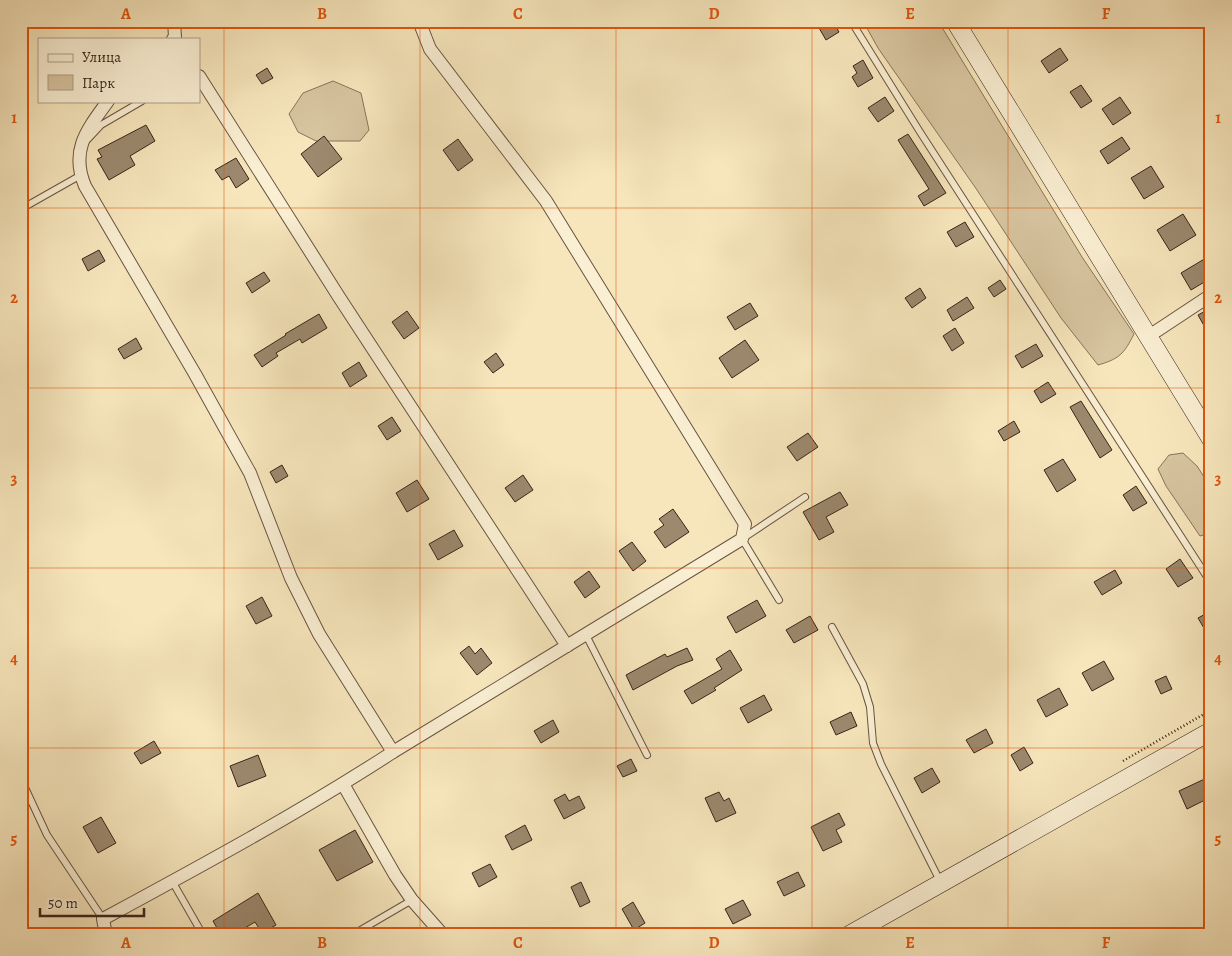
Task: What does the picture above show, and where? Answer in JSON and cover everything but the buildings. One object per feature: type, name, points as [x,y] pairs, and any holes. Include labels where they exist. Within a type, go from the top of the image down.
[{"type":"street","points":[[174,21],[175,38]]},
{"type":"street","points":[[106,935],[103,919],[343,784],[392,752],[742,539],[745,524],[546,201],[430,49],[419,21]]},
{"type":"street","points":[[955,21],[1150,336],[1211,439]]},
{"type":"street","points":[[200,78],[345,306],[568,646]]},
{"type":"street","points":[[107,102],[86,132],[80,147],[81,175],[85,186],[250,473],[291,578],[319,634],[392,752]]},
{"type":"street","points":[[1150,336],[1211,296]]},
{"type":"street","points":[[849,935],[1211,731]]},
{"type":"street","points":[[343,784],[395,875],[412,900],[443,935]]},
{"type":"lane","points":[[851,21],[925,140],[1211,584]]},
{"type":"lane","points":[[80,147],[101,126],[140,102]]},
{"type":"lane","points":[[21,209],[81,175]]},
{"type":"lane","points":[[780,600],[742,539],[805,497]]},
{"type":"lane","points":[[832,626],[863,684],[870,707],[873,743],[881,764],[941,883]]},
{"type":"lane","points":[[586,635],[647,755]]},
{"type":"lane","points":[[21,779],[47,835],[103,919]]},
{"type":"lane","points":[[172,881],[203,935]]},
{"type":"lane","points":[[352,935],[412,900]]},
{"type":"green space","points":[[863,21],[938,21],[1082,257],[1134,334],[1120,355],[1098,365],[1061,318],[977,190],[878,48]]},
{"type":"green space","points":[[333,81],[361,93],[369,130],[360,141],[316,141],[298,132],[289,114],[303,93]]},
{"type":"green space","points":[[1183,453],[1197,466],[1211,488],[1211,533],[1200,536],[1166,486],[1158,469],[1169,455]]}]
